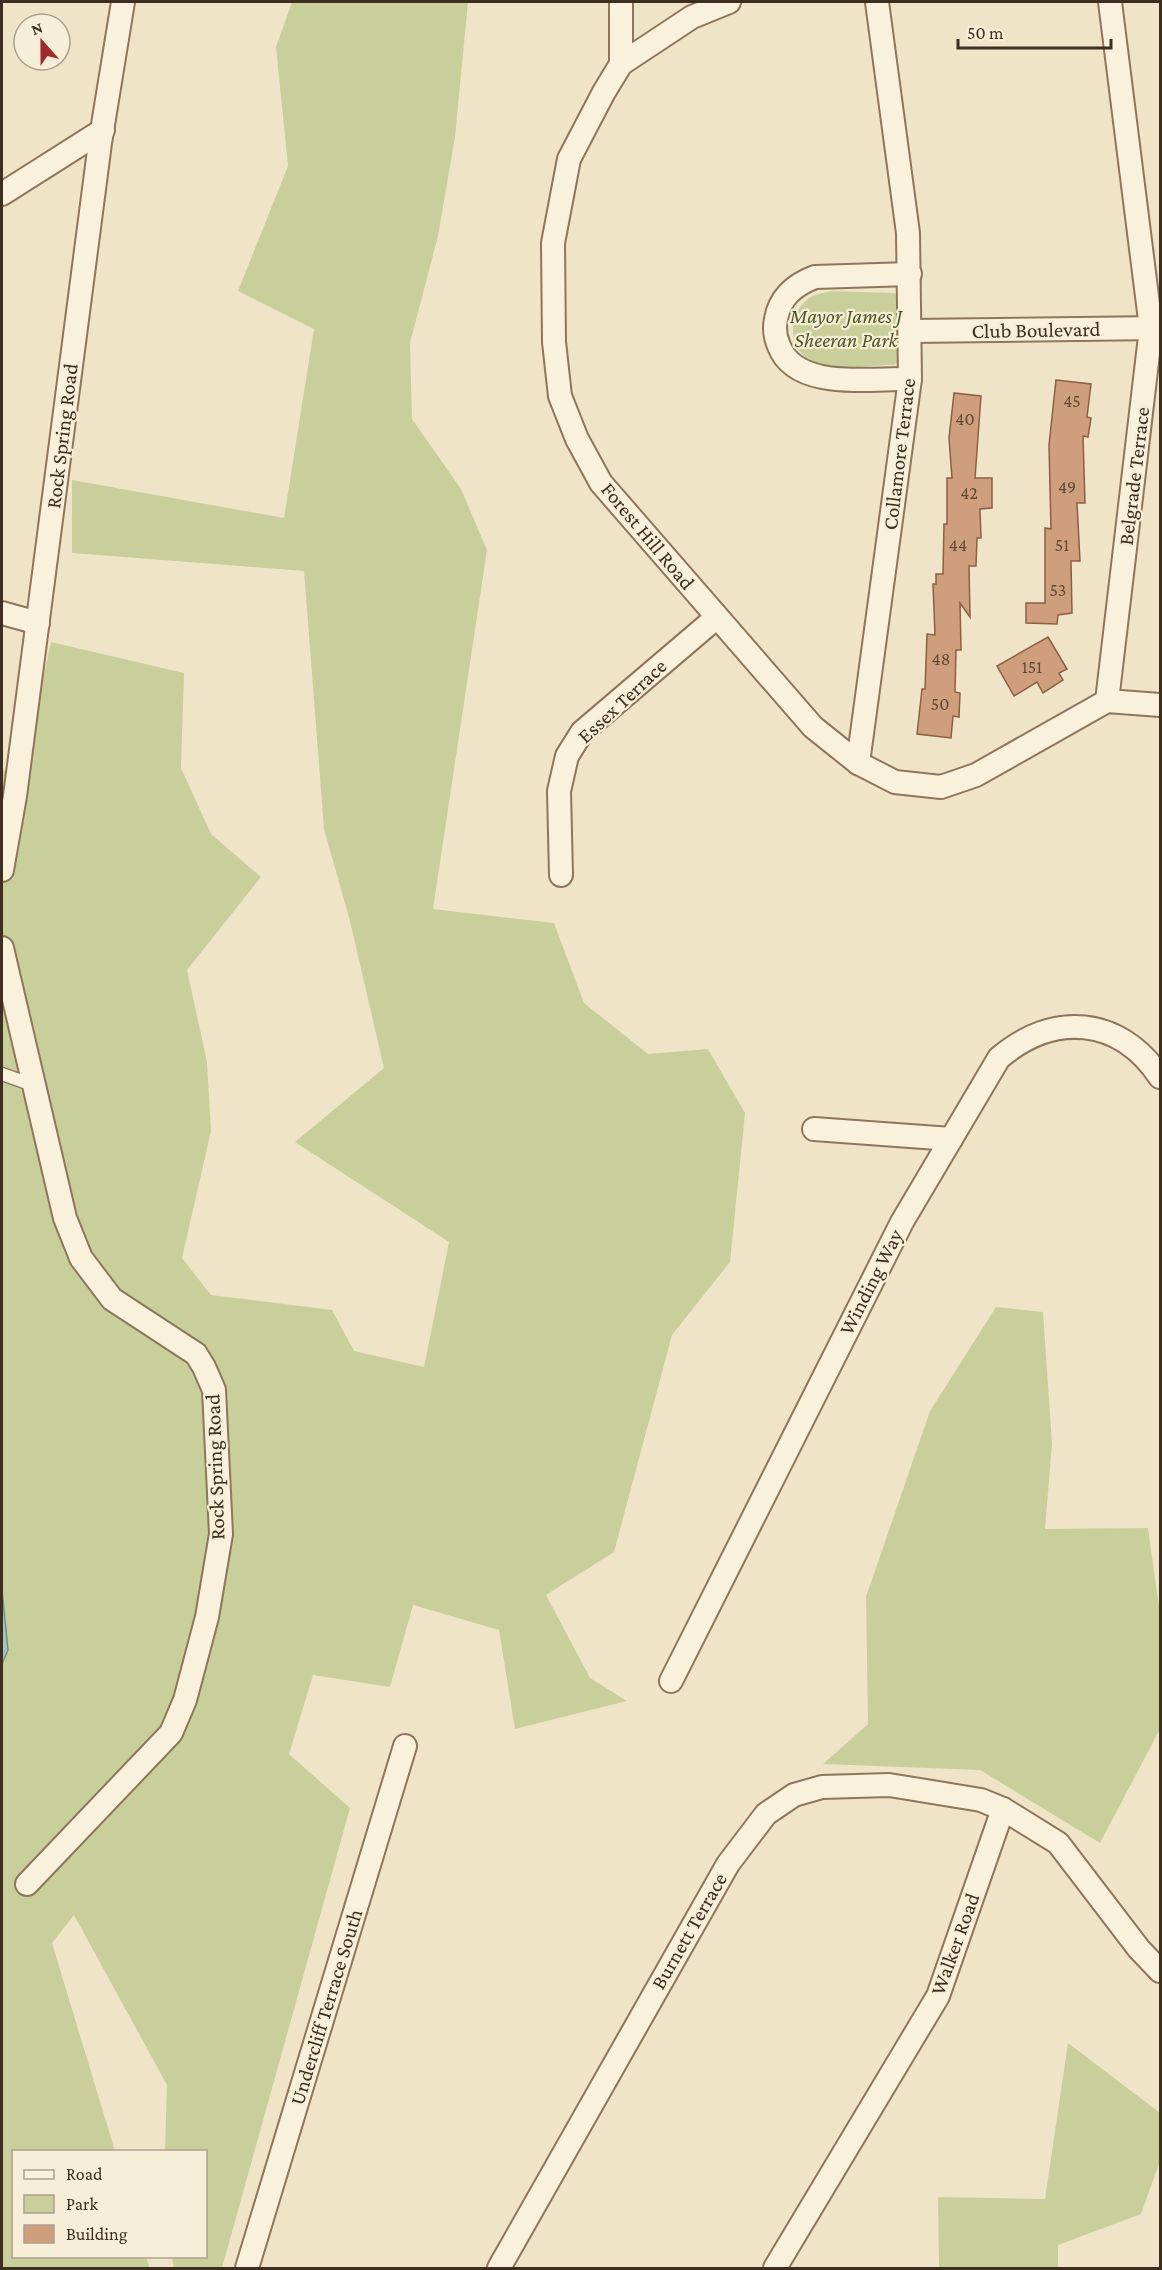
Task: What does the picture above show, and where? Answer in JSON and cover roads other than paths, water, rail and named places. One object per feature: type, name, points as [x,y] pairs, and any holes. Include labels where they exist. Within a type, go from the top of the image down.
[{"type":"street","name":"Rock Spring Road","points":[[2,869],[15,796],[103,130],[123,2]]},
{"type":"street","points":[[621,2],[621,64]]},
{"type":"street","name":"Forest Hill Road","points":[[729,2],[692,17],[621,64],[569,159],[553,243],[554,342],[560,396],[577,439],[601,483],[813,727],[858,763],[895,782],[941,787],[976,775],[1107,701]]},
{"type":"street","name":"Collamore Terrace","points":[[858,763],[910,379],[908,233],[877,2]]},
{"type":"street","name":"Belgrade Terrace","points":[[1107,701],[1156,328],[1110,2]]},
{"type":"street","points":[[2,194],[103,130]]},
{"type":"street","points":[[910,274],[815,278],[800,283],[788,293],[779,307],[775,322],[775,338],[781,353],[791,365],[804,374],[820,378],[910,379]]},
{"type":"street","name":"Club Boulevard","points":[[911,331],[1156,328]]},
{"type":"street","points":[[2,613],[38,623]]},
{"type":"street","name":"Essex Terrace","points":[[561,875],[559,791],[567,756],[582,732],[717,617]]},
{"type":"street","points":[[1107,701],[1161,705]]},
{"type":"street","name":"Rock Spring Road","points":[[2,948],[65,1218],[81,1258],[112,1299],[196,1354],[213,1390],[221,1534],[207,1617],[185,1700],[171,1732],[27,1884]]},
{"type":"street","name":"Winding Way","points":[[671,1681],[902,1222],[999,1058],[1034,1034],[1054,1028],[1097,1029],[1117,1036],[1136,1048],[1161,1077]]},
{"type":"street","points":[[814,1129],[951,1139]]},
{"type":"street","name":"Undercliff Terrace South","points":[[247,2268],[405,1746]]},
{"type":"street","name":"Burnett Terrace","points":[[500,2268],[728,1864],[766,1814],[794,1796],[822,1787],[889,1785],[956,1794],[1003,1809]]},
{"type":"street","points":[[1003,1809],[1058,1843],[1140,1949],[1161,1971]]},
{"type":"street","name":"Walker Road","points":[[775,2268],[938,1996],[1003,1809]]},
{"type":"lane","points":[[2,1074],[33,1085]]},
{"type":"water","points":[[2,1590],[8,1650],[2,1664]]},
{"type":"park label","name":"Mayor James J Sheeran Park","points":[[846,328]]}]
